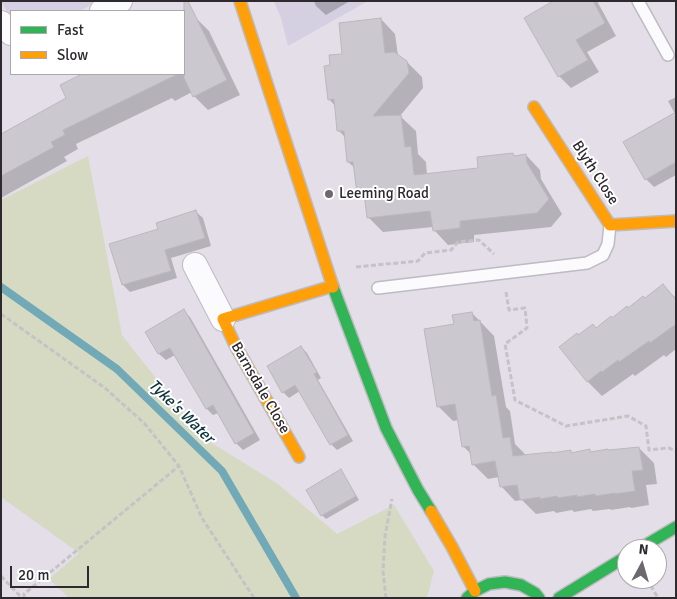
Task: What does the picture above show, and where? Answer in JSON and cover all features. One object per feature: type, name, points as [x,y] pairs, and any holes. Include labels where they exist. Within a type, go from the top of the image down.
[{"type":"street","points":[[104,10],[120,1]]},
{"type":"street","points":[[240,1],[328,270],[386,428],[418,490],[452,547],[471,594],[489,584],[505,582],[521,585],[535,593],[539,598]]},
{"type":"street","points":[[1,23],[10,33]]},
{"type":"street","name":"Blyth Close","points":[[534,107],[610,225],[676,222]]},
{"type":"street","name":"Barnsdale Close","points":[[195,264],[235,346],[299,457]]},
{"type":"street","points":[[223,319],[334,286]]},
{"type":"street","points":[[656,539],[676,527]]},
{"type":"street","points":[[559,598],[617,562]]},
{"type":"lane","points":[[638,1],[668,55]]},
{"type":"lane","points":[[378,288],[587,263],[603,254],[608,244],[610,225]]},
{"type":"path","points":[[328,270],[418,261],[425,253],[451,250],[458,242],[479,240],[500,261],[509,310],[525,308],[527,328],[505,344],[515,400],[566,426],[628,416],[646,426],[649,450],[669,448],[676,451]]},
{"type":"path","points":[[1,314],[105,388],[144,423],[179,466],[202,518],[254,598]]},
{"type":"path","points":[[1,576],[23,598],[24,594],[179,466]]},
{"type":"path","points":[[386,598],[383,571],[385,536],[392,496]]},
{"type":"shaded area","points":[[1,1],[98,1],[82,10],[10,10],[10,17]]},
{"type":"shaded area","points":[[274,1],[368,1],[288,46],[281,18]]},
{"type":"green space","points":[[88,156],[122,335],[202,437],[278,484],[337,534],[394,505],[434,571],[427,598],[69,598],[49,579],[79,553],[1,497],[1,200]]},
{"type":"building","points":[[184,1],[188,1],[227,80],[193,97],[184,78]]},
{"type":"building","points":[[553,1],[593,1],[605,23],[576,40],[588,60],[558,77],[524,18]]},
{"type":"building","points":[[381,18],[385,53],[394,52],[407,61],[409,73],[373,116],[401,115],[405,147],[411,146],[414,175],[478,168],[477,157],[513,153],[514,156],[526,154],[527,163],[549,199],[537,213],[460,221],[460,228],[433,231],[430,211],[367,218],[364,193],[357,194],[353,162],[347,162],[344,131],[337,131],[334,99],[328,100],[324,66],[330,65],[329,55],[342,54],[339,23]]},
{"type":"building","points":[[80,75],[176,75],[63,130],[65,135],[51,142],[54,147],[1,176],[1,134],[66,98],[60,85]]},
{"type":"building","points":[[676,112],[676,162],[645,180],[623,142]]},
{"type":"building","points":[[196,210],[205,238],[165,250],[171,271],[122,285],[109,244],[158,229],[156,223]]},
{"type":"building","points":[[663,284],[676,300],[676,324],[650,343],[649,341],[619,362],[618,360],[587,382],[559,347],[577,333],[578,335],[593,324],[596,328],[643,296],[645,298]]},
{"type":"building","points":[[184,309],[254,433],[235,444],[213,405],[206,409],[170,348],[158,354],[145,332]]},
{"type":"building","points":[[472,312],[474,321],[480,320],[492,396],[496,395],[503,438],[510,437],[513,456],[571,450],[571,453],[590,449],[590,452],[639,447],[643,470],[632,471],[635,491],[596,496],[595,494],[558,498],[557,496],[520,500],[517,485],[500,487],[495,461],[472,465],[469,446],[462,447],[455,404],[437,407],[424,329],[454,324],[452,315]]},
{"type":"building","points":[[301,346],[317,372],[314,374],[348,435],[330,445],[295,385],[282,393],[267,366]]},
{"type":"building","points":[[341,469],[356,496],[321,516],[306,490]]},
{"type":"waterway","name":"Tyke's Water","points":[[1,287],[117,369],[222,471],[296,598]]},
{"type":"traffic: fast","points":[[333,287],[386,428],[431,511]]},
{"type":"traffic: fast","points":[[656,539],[676,527]]},
{"type":"traffic: fast","points":[[559,598],[617,562]]},
{"type":"traffic: fast","points":[[467,598],[475,591],[489,584],[505,582],[521,585],[535,593],[539,598]]},
{"type":"traffic: slow","points":[[240,1],[333,287]]},
{"type":"traffic: slow","points":[[534,107],[610,225],[676,221]]},
{"type":"traffic: slow","points":[[299,457],[235,345],[223,319],[333,286]]},
{"type":"traffic: slow","points":[[431,511],[475,591]]},
{"type":"place","name":"Leeming Road","points":[[329,194]]}]
